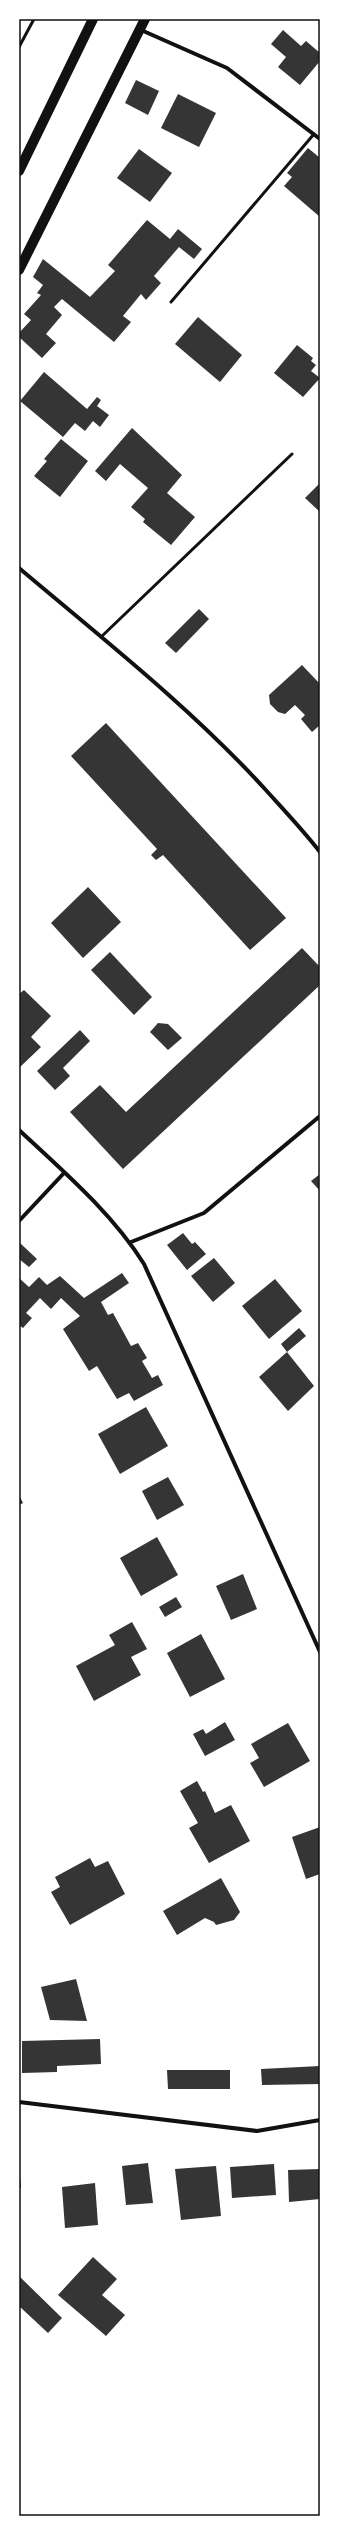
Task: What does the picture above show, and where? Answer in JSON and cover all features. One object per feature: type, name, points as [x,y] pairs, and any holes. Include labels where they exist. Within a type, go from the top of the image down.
[{"type":"main road","points":[[19,170],[93,19]]},
{"type":"main road","points":[[19,270],[145,19]]},
{"type":"street","points":[[140,29],[227,68],[320,139]]},
{"type":"street","points":[[19,568],[196,719],[254,777],[320,852]]},
{"type":"street","points":[[131,1242],[204,1213],[320,1116]]},
{"type":"street","points":[[19,1130],[64,1173],[131,1242],[144,1264],[320,1652]]},
{"type":"street","points":[[19,1221],[64,1173]]},
{"type":"street","points":[[19,2102],[257,2131],[320,2120]]},
{"type":"lane","points":[[19,47],[34,19]]},
{"type":"lane","points":[[171,302],[314,134]]},
{"type":"lane","points":[[101,637],[292,454]]},
{"type":"building","points":[[283,30],[301,46],[306,41],[320,53],[320,61],[300,85],[278,67],[286,57],[271,44]]},
{"type":"building","points":[[136,80],[159,91],[148,115],[125,103]]},
{"type":"building","points":[[178,94],[216,113],[199,147],[161,128]]},
{"type":"building","points":[[308,148],[320,158],[320,217],[284,186],[292,177],[287,173]]},
{"type":"building","points":[[139,149],[172,173],[150,202],[117,178]]},
{"type":"building","points":[[147,220],[170,239],[178,229],[202,249],[194,259],[179,247],[154,276],[161,283],[146,300],[141,294],[123,316],[131,322],[114,342],[62,299],[54,307],[62,315],[46,334],[56,343],[42,358],[19,337],[19,333],[31,320],[24,314],[41,295],[37,293],[43,285],[33,277],[43,259],[90,297],[115,271],[108,265]]},
{"type":"building","points":[[198,317],[242,355],[220,382],[175,344]]},
{"type":"building","points":[[297,345],[313,358],[311,361],[316,365],[311,371],[320,378],[303,397],[274,373]]},
{"type":"building","points":[[44,372],[87,409],[97,397],[101,400],[97,406],[109,415],[100,427],[93,421],[85,431],[75,423],[63,437],[20,401]]},
{"type":"building","points":[[132,428],[182,475],[167,493],[195,517],[171,545],[143,522],[145,519],[131,507],[148,488],[120,464],[106,481],[95,471]]},
{"type":"building","points":[[61,439],[88,461],[60,497],[34,476],[47,461],[44,459]]},
{"type":"building","points":[[320,483],[320,512],[305,498]]},
{"type":"building","points":[[199,609],[209,619],[176,653],[165,643]]},
{"type":"building","points":[[302,665],[320,684],[320,725],[312,732],[301,719],[305,715],[295,705],[285,714],[278,712],[270,704],[269,695]]},
{"type":"building","points":[[106,723],[286,918],[250,950],[163,855],[156,860],[151,855],[157,849],[71,756]]},
{"type":"building","points":[[88,887],[121,922],[83,958],[51,923]]},
{"type":"building","points":[[302,948],[320,967],[320,985],[123,1169],[70,1112],[100,1085],[126,1112]]},
{"type":"building","points":[[110,952],[152,997],[134,1015],[91,970]]},
{"type":"building","points":[[24,990],[51,1016],[31,1037],[41,1047],[20,1067],[19,994]]},
{"type":"building","points":[[158,1023],[168,1024],[182,1038],[168,1050],[150,1032]]},
{"type":"building","points":[[80,1030],[90,1041],[63,1068],[70,1076],[55,1090],[37,1071]]},
{"type":"building","points":[[320,1174],[320,1191],[311,1181]]},
{"type":"building","points":[[183,1233],[192,1244],[195,1242],[206,1254],[187,1270],[167,1245]]},
{"type":"building","points":[[20,1243],[37,1259],[29,1267],[19,1259]]},
{"type":"building","points":[[214,1258],[235,1283],[213,1302],[191,1276]]},
{"type":"building","points":[[122,1273],[129,1283],[101,1302],[108,1315],[113,1313],[131,1346],[138,1343],[147,1358],[142,1361],[152,1378],[158,1375],[163,1385],[134,1401],[129,1393],[117,1399],[97,1366],[89,1371],[63,1329],[80,1316],[61,1298],[51,1309],[40,1298],[26,1313],[32,1318],[23,1328],[19,1325],[19,1278],[29,1287],[39,1277],[47,1285],[60,1276],[84,1298]]},
{"type":"building","points":[[275,1279],[302,1311],[269,1339],[242,1306]]},
{"type":"building","points":[[299,1328],[306,1336],[287,1352],[281,1344]]},
{"type":"building","points":[[287,1352],[314,1386],[288,1411],[259,1377]]},
{"type":"building","points":[[146,1407],[168,1446],[120,1474],[98,1434]]},
{"type":"building","points":[[168,1477],[184,1505],[157,1520],[142,1491]]},
{"type":"building","points":[[19,1495],[23,1503],[19,1505]]},
{"type":"building","points":[[157,1537],[178,1575],[141,1596],[120,1558]]},
{"type":"building","points":[[243,1574],[257,1609],[231,1620],[216,1586]]},
{"type":"building","points":[[176,1597],[182,1607],[165,1617],[159,1607]]},
{"type":"building","points":[[132,1622],[147,1649],[131,1657],[141,1675],[94,1701],[76,1666],[115,1645],[109,1635]]},
{"type":"building","points":[[201,1634],[225,1679],[190,1697],[167,1653]]},
{"type":"building","points":[[225,1722],[235,1740],[205,1756],[193,1734],[203,1729],[206,1734]]},
{"type":"building","points":[[288,1723],[310,1761],[264,1787],[250,1763],[259,1758],[251,1744]]},
{"type":"building","points":[[197,1781],[203,1792],[205,1791],[215,1813],[231,1805],[250,1841],[209,1863],[189,1828],[198,1823],[180,1791]]},
{"type":"building","points":[[320,1827],[320,1874],[306,1879],[292,1837]]},
{"type":"building","points":[[90,1858],[95,1867],[108,1861],[125,1894],[70,1925],[51,1892],[60,1887],[55,1877]]},
{"type":"building","points":[[221,1878],[240,1912],[234,1920],[216,1925],[214,1922],[205,1918],[177,1935],[163,1911]]},
{"type":"building","points":[[76,1979],[87,2021],[50,2020],[41,1987]]},
{"type":"building","points":[[100,2039],[101,2064],[57,2066],[57,2072],[22,2073],[22,2041]]},
{"type":"building","points":[[320,2066],[320,2084],[262,2085],[261,2069]]},
{"type":"building","points":[[167,2070],[230,2070],[230,2089],[168,2089]]},
{"type":"building","points":[[148,2163],[153,2203],[126,2205],[122,2166]]},
{"type":"building","points":[[274,2164],[276,2195],[232,2198],[230,2167]]},
{"type":"building","points":[[216,2166],[221,2216],[181,2220],[175,2169]]},
{"type":"building","points":[[320,2169],[320,2199],[289,2202],[288,2170]]},
{"type":"building","points":[[20,2177],[21,2188],[19,2188]]},
{"type":"building","points":[[95,2183],[98,2225],[65,2228],[62,2187]]},
{"type":"building","points":[[93,2257],[117,2279],[102,2295],[125,2315],[106,2336],[58,2295]]},
{"type":"building","points":[[19,2276],[62,2318],[48,2333],[19,2306]]}]
